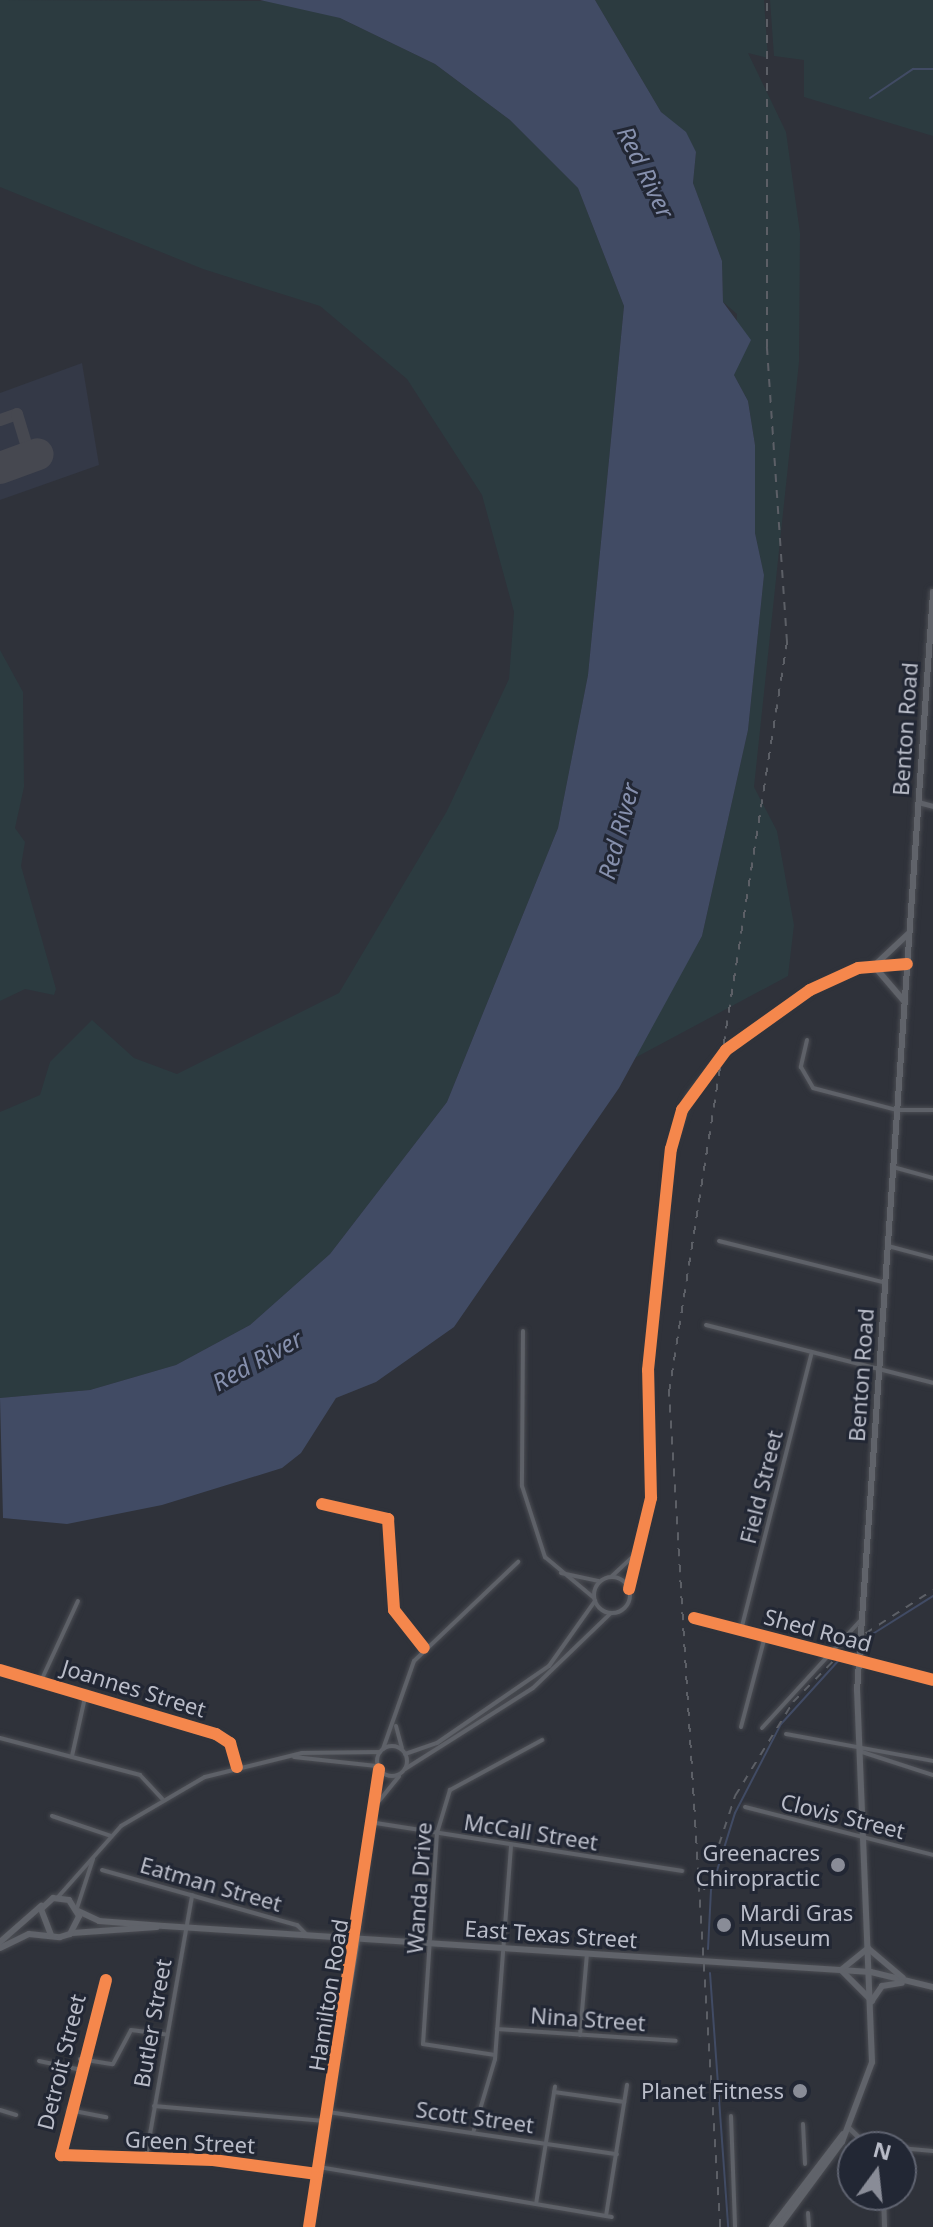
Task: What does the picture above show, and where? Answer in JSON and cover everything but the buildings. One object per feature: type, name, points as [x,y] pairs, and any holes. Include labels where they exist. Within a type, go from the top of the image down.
[{"type":"main road","name":"Benton Road","points":[[846,2131],[869,2080],[871,1972],[857,1750],[860,1661],[918,802],[930,677],[933,592]]},
{"type":"main road","points":[[905,1004],[874,966],[910,931]]},
{"type":"main road","name":"East Texas Street","points":[[0,1945],[44,1904],[58,1897],[99,1921],[871,1972],[933,1987]]},
{"type":"main road","points":[[44,1904],[40,1921],[51,1935]]},
{"type":"main road","points":[[70,1934],[77,1910]]},
{"type":"main road","name":"East Texas Street","points":[[0,1945],[29,1934],[70,1934],[164,1926]]},
{"type":"main road","points":[[868,1948],[887,1970],[914,1983],[886,1984],[872,2001],[841,1970],[868,1948]]},
{"type":"main road","points":[[772,2227],[837,2143]]},
{"type":"main road","points":[[779,2227],[837,2144]]},
{"type":"street","points":[[918,802],[933,806]]},
{"type":"street","points":[[378,1803],[403,1771],[533,1688],[611,1613],[626,1606],[651,1498],[648,1370],[671,1149],[689,1096],[726,1050],[810,990],[874,966],[907,964]]},
{"type":"street","points":[[807,1040],[801,1067],[810,1086],[897,1110],[933,1110]]},
{"type":"street","points":[[893,1167],[933,1178]]},
{"type":"street","points":[[719,1241],[886,1283]]},
{"type":"street","points":[[888,1246],[933,1258]]},
{"type":"street","points":[[706,1325],[933,1383]]},
{"type":"street","points":[[523,1331],[521,1477],[540,1545],[558,1573],[611,1613]]},
{"type":"street","name":"Field Street","points":[[741,1630],[812,1352]]},
{"type":"street","points":[[322,1504],[388,1519],[394,1610],[424,1648]]},
{"type":"street","points":[[558,1573],[600,1581],[611,1577],[638,1551]]},
{"type":"street","points":[[381,1750],[396,1723],[402,1682],[424,1648],[518,1562]]},
{"type":"street","points":[[611,1577],[629,1589]]},
{"type":"street","points":[[58,1897],[111,1836],[162,1799],[237,1767],[292,1757],[381,1750],[404,1753],[437,1743],[549,1666],[594,1600],[600,1581]]},
{"type":"street","points":[[41,1681],[78,1601]]},
{"type":"street","name":"Shed Road","points":[[694,1618],[933,1680]]},
{"type":"street","points":[[762,1728],[826,1652],[862,1619]]},
{"type":"street","points":[[741,1727],[765,1636]]},
{"type":"street","name":"Joannes Street","points":[[0,1670],[86,1693],[221,1736],[237,1767]]},
{"type":"street","points":[[72,1756],[86,1693]]},
{"type":"street","points":[[396,1723],[404,1753],[403,1771]]},
{"type":"street","points":[[786,1734],[857,1750],[933,1775]]},
{"type":"street","points":[[0,1738],[146,1777],[162,1799]]},
{"type":"street","name":"Wanda Drive","points":[[495,2055],[424,2047],[437,1833],[450,1790],[542,1740]]},
{"type":"street","points":[[857,1750],[870,1745],[933,1761]]},
{"type":"street","name":"Hamilton Road","points":[[309,2227],[376,1823],[381,1750]]},
{"type":"street","points":[[292,1757],[403,1771]]},
{"type":"street","name":"Clovis Street","points":[[745,1807],[933,1855]]},
{"type":"street","points":[[52,1816],[111,1836]]},
{"type":"street","name":"McCall Street","points":[[376,1823],[682,1871]]},
{"type":"street","points":[[473,2133],[495,2055],[511,1845]]},
{"type":"street","points":[[77,1910],[93,1859]]},
{"type":"street","name":"Eatman Street","points":[[102,1870],[297,1925],[307,1936]]},
{"type":"street","name":"Butler Street","points":[[146,2157],[165,2034],[192,1895]]},
{"type":"street","points":[[580,2035],[587,1954]]},
{"type":"street","name":"Detroit Street","points":[[61,2155],[80,2059],[106,1980]]},
{"type":"street","name":"Nina Street","points":[[497,2029],[676,2041]]},
{"type":"street","points":[[80,2059],[113,2064],[131,2030],[165,2034]]},
{"type":"street","points":[[39,2061],[78,2069]]},
{"type":"street","points":[[606,2216],[627,2085]]},
{"type":"street","points":[[536,2204],[555,2090],[624,2102]]},
{"type":"street","points":[[154,2106],[327,2121]]},
{"type":"street","points":[[0,2110],[16,2115]]},
{"type":"street","points":[[69,2110],[106,2117]]},
{"type":"street","name":"Scott Street","points":[[328,2112],[617,2154]]},
{"type":"street","points":[[731,2116],[735,2227]]},
{"type":"street","points":[[803,2124],[805,2164]]},
{"type":"street","name":"Green Street","points":[[61,2155],[146,2157],[318,2170],[612,2217]]},
{"type":"street","points":[[808,2213],[809,2227]]},
{"type":"shaded area","points":[[0,0],[281,1],[340,18],[435,64],[510,120],[578,188],[624,306],[588,675],[558,828],[447,1102],[330,1254],[250,1325],[176,1365],[90,1390],[0,1398],[0,1112],[40,1095],[50,1062],[92,1020],[134,1058],[177,1074],[339,993],[447,811],[509,679],[514,612],[482,495],[407,379],[320,306],[203,269],[0,187]]},
{"type":"shaded area","points":[[595,0],[764,0],[768,58],[748,53],[786,132],[800,233],[799,362],[754,787],[777,831],[794,925],[788,976],[631,1060],[702,936],[748,730],[764,575],[755,533],[755,445],[748,401],[734,375],[737,314],[723,302],[722,261],[693,183],[696,152],[661,112]]},
{"type":"shaded area","points":[[770,0],[933,0],[933,136],[804,97],[804,60],[774,56]]},
{"type":"shaded area","points":[[82,363],[99,465],[0,500],[0,393]]},
{"type":"shaded area","points":[[0,650],[23,692],[24,787],[15,828],[25,842],[21,866],[56,989],[54,995],[25,989],[0,1001]]},
{"type":"water","name":"Red River","points":[[260,0],[595,0],[661,112],[686,132],[696,152],[693,183],[722,261],[723,302],[751,340],[734,375],[748,401],[755,445],[755,533],[764,575],[748,730],[702,936],[619,1088],[454,1327],[376,1382],[336,1398],[301,1453],[282,1468],[162,1505],[67,1524],[3,1518],[0,1398],[90,1390],[176,1365],[250,1325],[330,1254],[447,1102],[558,828],[588,675],[624,306],[578,188],[510,120],[435,64],[340,18]]},
{"type":"waterway","points":[[870,98],[913,69],[933,69]]},
{"type":"waterway","points":[[871,1635],[933,1596]]},
{"type":"waterway","points":[[708,1949],[711,1890],[735,1813],[781,1724],[839,1660]]},
{"type":"waterway","points":[[710,1973],[728,2227]]},
{"type":"taxiway","points":[[0,420],[17,414],[30,457]]},
{"type":"runway","points":[[0,468],[38,454]]},
{"type":"railway","points":[[720,2227],[669,1392],[787,642],[767,347],[767,0]]},
{"type":"railway","points":[[704,1890],[735,1796],[793,1702],[852,1642],[933,1590]]},
{"type":"cycle path","points":[[629,1589],[651,1498],[648,1370],[671,1149],[682,1110],[726,1050],[810,990],[858,968],[907,964]]},
{"type":"cycle path","points":[[322,1504],[388,1519],[394,1610],[424,1648]]},
{"type":"cycle path","points":[[694,1618],[933,1680]]},
{"type":"cycle path","points":[[0,1670],[216,1734],[230,1743],[237,1767]]},
{"type":"cycle path","points":[[309,2227],[379,1769]]},
{"type":"cycle path","points":[[106,1980],[61,2155],[213,2160],[317,2174]]},
{"type":"place","name":"Greenacres Chiropractic","points":[[838,1865]]},
{"type":"place","name":"Mardi Gras Museum","points":[[724,1925]]},
{"type":"place","name":"Planet Fitness","points":[[800,2091]]}]
